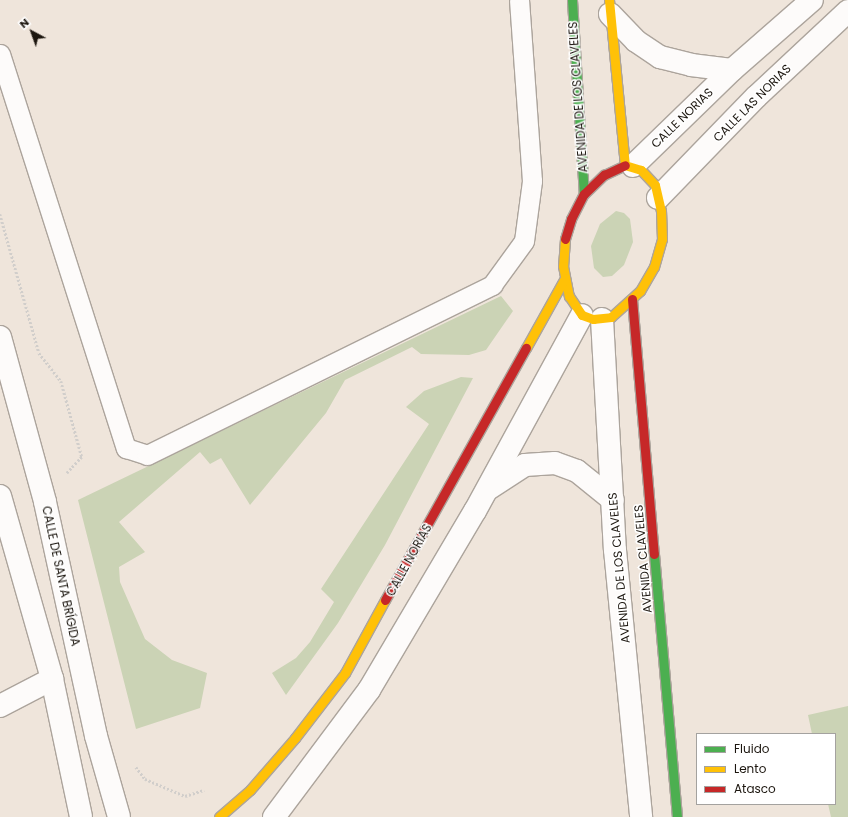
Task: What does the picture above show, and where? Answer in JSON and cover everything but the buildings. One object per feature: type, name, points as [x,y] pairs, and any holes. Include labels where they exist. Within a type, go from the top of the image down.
[{"type":"street","name":"AVENIDA DE LOS CLAVELES","points":[[572,0],[584,194]]},
{"type":"street","name":"CALLE NORIAS","points":[[629,166],[732,70],[812,0]]},
{"type":"street","points":[[609,7],[629,166]]},
{"type":"street","name":"CALLE NORIAS","points":[[609,7],[636,41],[660,56],[691,65],[732,70]]},
{"type":"street","name":"CALLE LAS NORIAS","points":[[658,198],[756,97],[848,11]]},
{"type":"street","points":[[629,166],[648,176],[655,185],[658,198],[662,239],[654,267],[632,299],[611,317],[602,319],[582,315],[569,296],[565,278],[563,246],[571,218],[584,194],[604,175],[629,166]]},
{"type":"street","name":"CALLE NORIAS","points":[[218,817],[250,790],[295,738],[345,673],[565,278]]},
{"type":"street","name":"AVENIDA CLAVELES","points":[[632,299],[677,817]]},
{"type":"street","points":[[274,817],[369,690],[487,489],[582,315]]},
{"type":"street","name":"AVENIDA DE LOS CLAVELES","points":[[602,319],[613,500],[641,817]]},
{"type":"street","name":"CALLE DE SANTA BRÍGIDA","points":[[0,337],[45,502],[96,736],[119,817]]},
{"type":"street","points":[[487,489],[525,465],[555,463],[577,471],[613,500]]},
{"type":"street","points":[[0,496],[52,679],[81,817]]},
{"type":"street","points":[[0,706],[52,679]]},
{"type":"lane","points":[[0,54],[126,448],[147,456],[492,285],[524,240],[532,181],[519,0]]},
{"type":"path","points":[[130,761],[145,779],[185,796],[206,790]]},
{"type":"green space","points":[[616,211],[624,213],[630,219],[633,242],[624,265],[612,276],[603,277],[594,268],[591,246],[600,224]]},
{"type":"green space","points":[[501,296],[513,311],[486,350],[469,355],[421,354],[412,347],[345,380],[326,413],[250,505],[221,458],[210,464],[200,452],[119,522],[145,552],[119,567],[120,582],[145,639],[172,660],[207,673],[200,708],[136,729],[78,500]]},
{"type":"green space","points":[[461,377],[473,378],[385,545],[338,623],[286,695],[272,673],[296,658],[310,642],[334,602],[321,589],[429,424],[406,407],[424,391]]},
{"type":"green space","points":[[848,706],[848,817],[831,817],[828,805],[836,805],[836,733],[812,733],[808,715]]},
{"type":"traffic: fast","points":[[572,0],[584,194]]},
{"type":"traffic: fast","points":[[654,554],[677,817]]},
{"type":"traffic: slow","points":[[609,0],[625,165]]},
{"type":"traffic: slow","points":[[565,239],[563,266],[569,296],[582,315],[593,319],[611,317],[640,291],[654,267],[662,239],[661,211],[655,185],[641,170],[625,165]]},
{"type":"traffic: slow","points":[[526,348],[565,278]]},
{"type":"traffic: slow","points":[[219,817],[250,790],[295,738],[345,673],[385,600]]},
{"type":"traffic: jam","points":[[565,239],[571,219],[584,194],[604,175],[625,165]]},
{"type":"traffic: jam","points":[[632,299],[654,554]]},
{"type":"traffic: jam","points":[[385,600],[526,348]]}]
